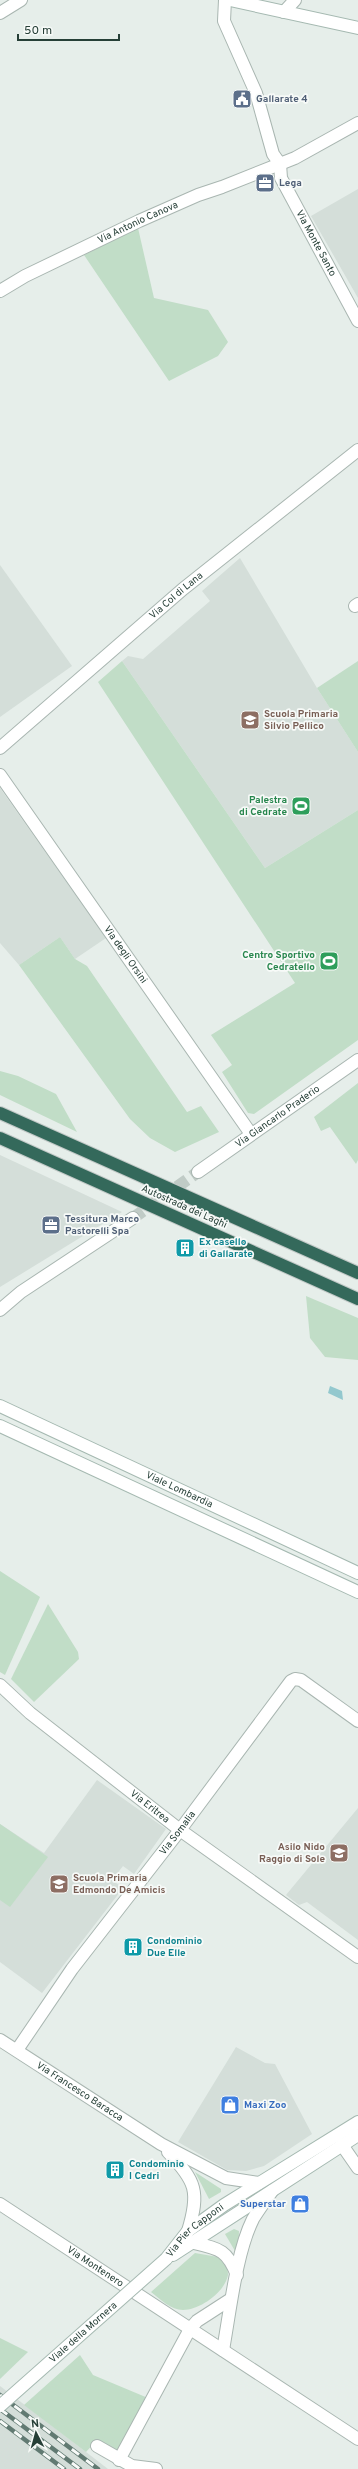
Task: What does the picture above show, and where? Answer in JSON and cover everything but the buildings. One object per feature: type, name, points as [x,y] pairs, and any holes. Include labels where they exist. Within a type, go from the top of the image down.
[{"type":"highway","name":"Autostrada dei Laghi","points":[[0,1113],[358,1273]]},
{"type":"highway","name":"Autostrada dei Laghi","points":[[0,1138],[358,1299]]},
{"type":"street","points":[[0,13],[21,0]]},
{"type":"street","name":"Via Monte Santo","points":[[224,0],[224,21],[262,107],[271,148],[280,164],[281,178],[357,316]]},
{"type":"street","points":[[230,0],[358,28]]},
{"type":"street","points":[[284,12],[296,0]]},
{"type":"street","name":"Via Antonio Canova","points":[[0,291],[25,276],[139,221],[198,195],[280,164],[358,123]]},
{"type":"street","name":"Via Col di Lana","points":[[0,748],[183,589],[358,450]]},
{"type":"street","name":"Via degli Orsini","points":[[0,775],[251,1134]]},
{"type":"street","name":"Via Giancarlo Praderio","points":[[198,1172],[358,1060]]},
{"type":"street","points":[[0,1303],[21,1292],[133,1218]]},
{"type":"street","points":[[0,1310],[21,1292]]},
{"type":"street","name":"Viale Lombardia","points":[[0,1406],[358,1573]]},
{"type":"street","name":"Viale Lombardia","points":[[0,1426],[358,1592]]},
{"type":"street","name":"Via Somalia","points":[[17,2050],[72,1969],[180,1830],[291,1681],[295,1679],[301,1680],[358,1721]]},
{"type":"street","name":"Via Eritrea","points":[[2,1690],[180,1830],[358,1957]]},
{"type":"street","name":"Via Francesco Baracca","points":[[0,2040],[160,2144],[226,2178],[259,2183]]},
{"type":"street","name":"Via Pier Capponi","points":[[166,2259],[188,2231],[259,2183],[358,2122]]},
{"type":"street","name":"Via Pier Capponi","points":[[166,2259],[194,2243],[272,2190],[358,2135]]},
{"type":"street","name":"Via Francesco Baracca","points":[[160,2144],[183,2167],[194,2186],[194,2210],[188,2231]]},
{"type":"street","points":[[342,2145],[358,2168]]},
{"type":"street","points":[[223,2350],[231,2299],[253,2220],[272,2190]]},
{"type":"street","name":"Via Montenero","points":[[0,2204],[358,2439]]},
{"type":"street","points":[[194,2243],[213,2247],[230,2257],[237,2275]]},
{"type":"street","name":"Viale della Mornera","points":[[0,2406],[166,2259]]},
{"type":"street","points":[[119,2460],[190,2329],[196,2321],[231,2299]]},
{"type":"street","points":[[97,2446],[119,2460],[132,2466],[156,2469]]},
{"type":"shaded area","points":[[358,189],[358,298],[311,216]]},
{"type":"shaded area","name":"Scuola Primaria Silvio Pellico","points":[[240,558],[317,688],[358,752],[358,810],[265,868],[122,661],[128,656],[143,659],[210,601],[202,591]]},
{"type":"shaded area","points":[[0,565],[72,666],[0,717]]},
{"type":"shaded area","points":[[0,788],[106,938],[75,959],[60,937],[19,965],[0,943]]},
{"type":"shaded area","name":"Tessitura Marco Pastorelli Spa","points":[[0,1155],[122,1212],[0,1287]]},
{"type":"shaded area","name":"Scuola Primaria Edmondo De Amicis","points":[[97,1780],[166,1829],[134,1874],[123,1866],[112,1880],[123,1888],[42,1993],[0,1962],[0,1824],[44,1853]]},
{"type":"shaded area","name":"Asilo Nido Raggio di Sole","points":[[358,1808],[358,1940],[307,1902],[299,1905],[286,1895]]},
{"type":"shaded area","points":[[236,2047],[265,2063],[275,2064],[312,2134],[264,2166],[246,2171],[227,2170],[178,2142]]},
{"type":"shaded area","points":[[0,2386],[86,2452],[108,2469],[0,2469]]},
{"type":"green space","points":[[138,228],[154,298],[208,310],[228,342],[218,356],[169,381],[84,255]]},
{"type":"green space","name":"Centro Sportivo Cedratello","points":[[122,661],[265,868],[358,810],[358,1040],[254,1114],[248,1113],[222,1072],[232,1065],[211,1035],[295,983],[98,682]]},
{"type":"green space","points":[[358,661],[358,752],[317,688]]},
{"type":"green space","points":[[60,937],[75,959],[87,966],[187,1112],[201,1106],[219,1132],[175,1152],[150,1138],[130,1119],[19,965]]},
{"type":"green space","points":[[0,1071],[18,1076],[56,1094],[77,1132],[0,1095]]},
{"type":"green space","points":[[358,1083],[358,1160],[356,1164],[330,1127],[321,1131],[314,1117]]},
{"type":"green space","points":[[306,1296],[358,1318],[358,1360],[325,1357],[310,1338]]},
{"type":"green space","points":[[0,1571],[40,1597],[5,1675],[0,1672]]},
{"type":"green space","points":[[48,1604],[78,1652],[79,1659],[34,1702],[11,1679]]},
{"type":"green space","points":[[0,1824],[48,1857],[10,1907],[0,1900]]},
{"type":"green space","points":[[195,2172],[221,2189],[221,2192],[209,2199]]},
{"type":"green space","points":[[234,2229],[239,2231],[238,2256],[225,2234]]},
{"type":"green space","points":[[195,2253],[218,2257],[226,2263],[228,2275],[222,2288],[211,2299],[197,2307],[179,2310],[166,2304],[151,2292]]},
{"type":"green space","points":[[0,2338],[28,2352],[0,2379]]},
{"type":"green space","points":[[80,2355],[93,2375],[148,2398],[119,2451],[114,2453],[95,2442],[86,2452],[24,2405]]},
{"type":"water","points":[[330,1386],[342,1391],[343,1400],[328,1393]]},
{"type":"tunnel","points":[[133,1218],[198,1172]]},
{"type":"railway","points":[[0,2395],[98,2469]]},
{"type":"railway","points":[[0,2409],[80,2469]]},
{"type":"railway","points":[[0,2421],[64,2469]]},
{"type":"place","name":"Gallarate 4","points":[[242,99]]},
{"type":"place","name":"Lega","points":[[265,183]]},
{"type":"place","name":"Scuola Primaria Silvio Pellico","points":[[250,720]]},
{"type":"place","name":"Palestra di Cedrate","points":[[301,806]]},
{"type":"place","name":"Centro Sportivo Cedratello","points":[[329,961]]},
{"type":"place","name":"Tessitura Marco Pastorelli Spa","points":[[51,1225]]},
{"type":"place","name":"Ex casello di Gallarate","points":[[185,1248]]},
{"type":"place","name":"Asilo Nido Raggio di Sole","points":[[339,1853]]},
{"type":"place","name":"Scuola Primaria Edmondo De Amicis","points":[[59,1884]]},
{"type":"place","name":"Condominio Due Elle","points":[[133,1947]]},
{"type":"place","name":"Maxi Zoo","points":[[230,2105]]},
{"type":"place","name":"Condominio I Cedri","points":[[115,2170]]},
{"type":"place","name":"Superstar","points":[[300,2204]]}]
